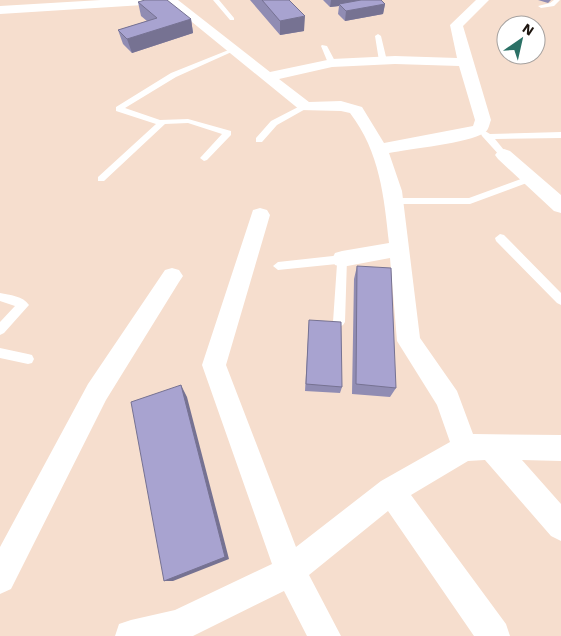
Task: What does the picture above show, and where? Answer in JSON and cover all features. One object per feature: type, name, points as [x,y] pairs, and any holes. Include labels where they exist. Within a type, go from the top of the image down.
[{"type":"street","points":[[0,10],[159,0]]},
{"type":"street","points":[[171,0],[305,107],[341,106],[356,110],[363,119],[379,149],[393,191],[409,341],[478,447],[561,526]]},
{"type":"street","points":[[379,149],[471,133],[484,133],[483,120],[456,25],[483,0]]},
{"type":"street","points":[[266,77],[332,64],[383,61],[465,62]]},
{"type":"street","points":[[504,155],[561,206]]},
{"type":"street","points":[[260,215],[214,365],[290,571],[325,636]]},
{"type":"street","points":[[342,259],[400,249]]},
{"type":"street","points":[[0,578],[97,392],[172,276]]},
{"type":"street","points":[[149,634],[178,626],[290,571],[391,491],[478,447],[561,448]]},
{"type":"street","points":[[391,491],[494,636]]},
{"type":"lane","points":[[216,0],[232,19]]},
{"type":"lane","points":[[541,6],[552,5],[557,0]]},
{"type":"lane","points":[[378,36],[383,61]]},
{"type":"lane","points":[[324,46],[332,64]]},
{"type":"lane","points":[[204,158],[228,133],[188,121],[163,122],[118,109],[182,69],[234,50]]},
{"type":"lane","points":[[259,140],[274,123],[305,107]]},
{"type":"lane","points":[[101,179],[163,122]]},
{"type":"lane","points":[[484,133],[561,135]]},
{"type":"lane","points":[[484,133],[504,155]]},
{"type":"lane","points":[[394,201],[470,201],[529,179]]},
{"type":"lane","points":[[500,238],[561,300]]},
{"type":"lane","points":[[278,266],[342,259],[339,322]]},
{"type":"lane","points":[[0,297],[23,305],[0,330]]},
{"type":"lane","points":[[0,353],[28,359]]},
{"type":"building","points":[[145,0],[167,0],[191,19],[127,39],[118,30],[157,18],[138,2]]},
{"type":"building","points":[[262,0],[289,0],[305,16],[280,21]]},
{"type":"building","points":[[361,0],[381,0],[385,4],[346,11],[339,4]]},
{"type":"building","points":[[357,266],[391,268],[396,388],[356,384]]},
{"type":"building","points":[[309,320],[341,322],[342,387],[306,384]]},
{"type":"building","points":[[181,385],[225,557],[164,581],[131,402]]}]
